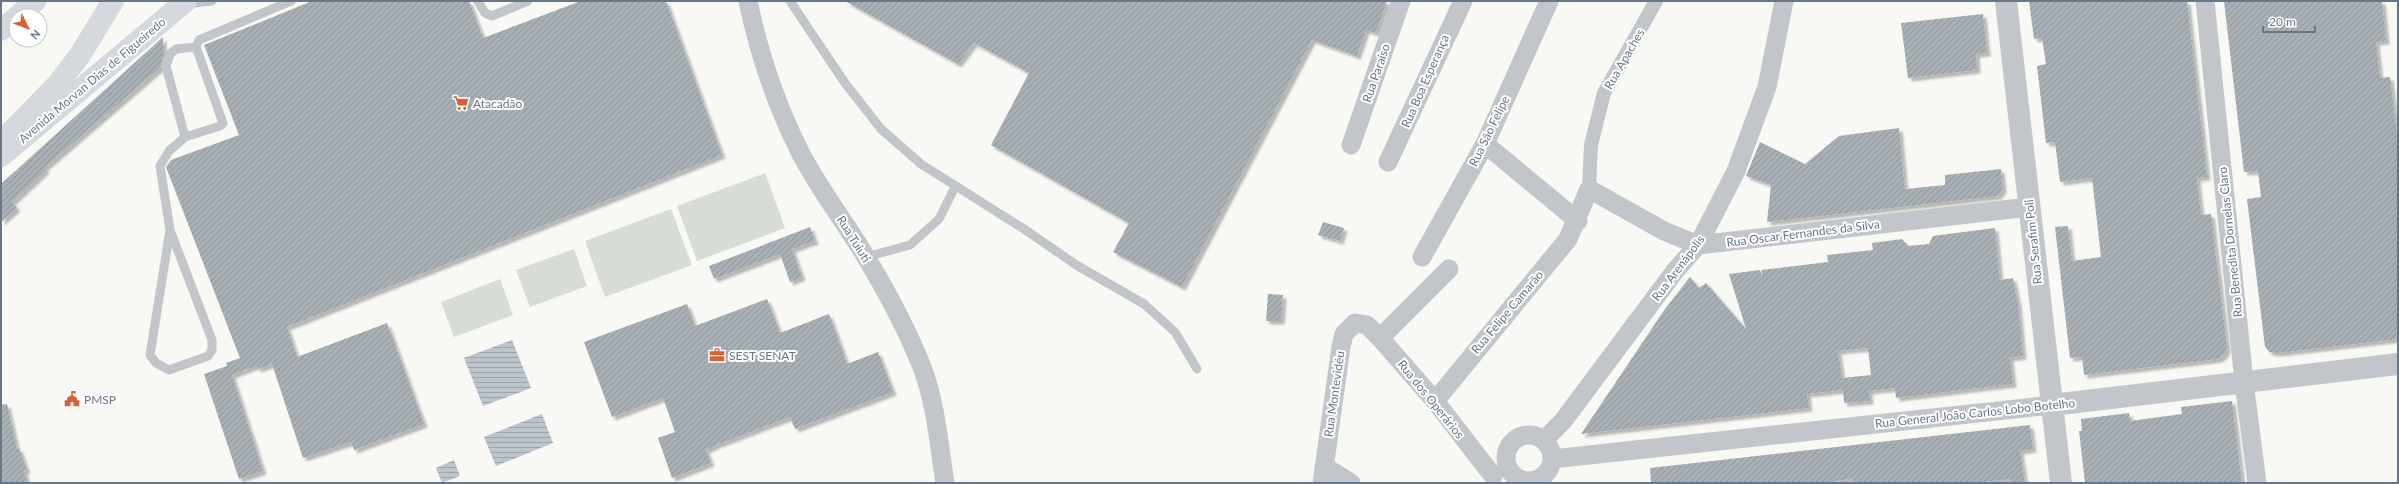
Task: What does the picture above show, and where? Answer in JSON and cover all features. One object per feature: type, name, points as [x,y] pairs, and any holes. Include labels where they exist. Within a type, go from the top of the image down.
[{"type":"highway","points":[[27,8],[35,1]]},
{"type":"highway","points":[[1,142],[57,86],[80,55],[114,1]]},
{"type":"highway","name":"Avenida Morvan Dias de Figueiredo","points":[[1,156],[184,3]]},
{"type":"street","name":"Rua Tuiuti","points":[[748,1],[757,43],[772,89],[800,152],[866,257],[899,317],[922,368],[934,410],[945,483]]},
{"type":"street","name":"Rua Paraíso","points":[[1351,145],[1401,1]]},
{"type":"street","name":"Rua Boa Esperança","points":[[1388,162],[1462,1]]},
{"type":"street","name":"Rua São Felipe","points":[[1422,257],[1485,144],[1549,1]]},
{"type":"street","name":"Rua Apaches","points":[[1589,189],[1591,145],[1604,93],[1656,1]]},
{"type":"street","name":"Rua Arenápolis","points":[[1544,440],[1563,421],[1676,271],[1698,245],[1736,171],[1767,87],[1784,1]]},
{"type":"street","name":"Rua Serafim Poli","points":[[2006,1],[2061,483]]},
{"type":"street","name":"Rua Benedita Dornelas Claro","points":[[2205,1],[2244,382],[2257,483]]},
{"type":"street","points":[[1485,144],[1578,221]]},
{"type":"street","name":"Rua Felipe Camarão","points":[[1435,401],[1568,239],[1578,221],[1589,189]]},
{"type":"street","name":"Rua Oscar Fernandes da Silva","points":[[1589,189],[1664,231],[1698,245],[2029,207]]},
{"type":"street","points":[[1374,331],[1449,269]]},
{"type":"street","name":"Rua Montevidéu","points":[[1323,474],[1344,334],[1355,323],[1374,331]]},
{"type":"street","name":"Rua dos Operários","points":[[1374,331],[1435,401],[1496,475],[1513,475],[1520,479],[1535,482]]},
{"type":"street","name":"Rua General João Carlos Lobo Botelho","points":[[1552,459],[2052,405],[2398,364]]},
{"type":"street","points":[[1496,475],[1507,452],[1515,440],[1529,435],[1544,440],[1548,445],[1552,459],[1547,473],[1535,482]]},
{"type":"street","points":[[1323,474],[1351,483]]},
{"type":"lane","points":[[184,3],[212,1]]},
{"type":"lane","points":[[170,230],[150,355],[156,364],[168,370],[208,356],[212,350],[212,340],[170,230],[160,166],[169,151],[185,137],[220,126],[223,123],[196,47],[201,38],[291,1]]},
{"type":"lane","points":[[478,1],[485,13],[492,16],[528,1]]},
{"type":"lane","points":[[790,1],[845,83],[881,129],[921,164],[1024,229],[1078,266],[1144,304],[1175,332],[1197,369]]},
{"type":"lane","points":[[185,137],[166,66],[170,54],[176,49],[196,47]]},
{"type":"lane","points":[[866,257],[910,245],[939,219],[955,186]]},
{"type":"shaded area","points":[[765,173],[785,228],[697,261],[677,206]]},
{"type":"shaded area","points":[[671,209],[692,265],[605,297],[585,241]]},
{"type":"shaded area","points":[[574,249],[587,286],[530,307],[516,270]]},
{"type":"shaded area","points":[[500,279],[513,315],[454,337],[441,302]]},
{"type":"shaded area","points":[[512,340],[531,388],[483,406],[464,358]]},
{"type":"shaded area","points":[[542,414],[553,443],[496,466],[484,437]]},
{"type":"shaded area","points":[[454,460],[460,476],[442,483],[436,468]]},
{"type":"building","points":[[312,1],[469,1],[483,38],[581,1],[666,1],[722,155],[287,327],[297,357],[387,323],[424,424],[354,450],[351,442],[303,458],[272,364],[258,369],[256,366],[232,375],[263,471],[239,479],[204,374],[227,366],[226,363],[240,358],[166,167],[171,160],[239,135],[204,45]]},
{"type":"building","points":[[845,1],[1387,1],[1376,33],[1366,30],[1357,56],[1312,40],[1182,287],[1113,252],[1129,223],[991,145],[1029,73],[974,43],[958,64]]},
{"type":"building","points":[[2029,1],[2187,1],[2207,177],[2197,178],[2201,215],[2211,214],[2227,348],[2225,354],[2219,359],[2084,375],[2082,357],[2070,358],[2055,227],[2068,226],[2072,261],[2101,257],[2092,178],[2060,182],[2055,142],[2046,143],[2037,66],[2046,64],[2042,38],[2034,39]]},
{"type":"building","points":[[2224,1],[2382,1],[2386,41],[2376,42],[2380,78],[2390,77],[2398,143],[2398,339],[2277,353],[2270,352],[2265,347],[2247,199],[2261,197],[2258,171],[2244,172]]},
{"type":"building","points":[[1983,14],[1987,53],[1976,54],[1977,70],[1908,78],[1901,23]]},
{"type":"building","points":[[163,37],[163,56],[160,68],[44,168],[46,170],[12,202],[17,208],[1,222],[1,184]]},
{"type":"building","points":[[1899,128],[1905,189],[1945,185],[1945,175],[2001,169],[2003,189],[1998,196],[1767,222],[1771,185],[1746,176],[1760,142],[1805,164],[1839,136]]},
{"type":"building","points":[[1323,222],[1344,228],[1340,241],[1318,235]]},
{"type":"building","points":[[810,227],[815,241],[792,249],[802,277],[790,282],[780,254],[714,279],[709,266]]},
{"type":"building","points":[[1995,228],[2000,280],[2013,278],[2018,304],[2023,356],[2010,358],[2013,384],[1896,398],[1895,388],[1869,391],[1870,401],[1844,403],[1843,390],[1807,394],[1809,408],[1581,434],[1665,309],[1690,277],[1699,288],[1706,283],[1746,329],[1729,274],[1760,270],[1762,275],[1762,270],[1828,262],[1827,255],[1873,250],[1872,243],[1902,239],[1908,246],[1929,244],[1933,236]],"holes":[[[1868,348],[1871,375],[1842,378],[1838,351]]]},
{"type":"building","points":[[1268,294],[1283,295],[1281,321],[1266,321]]},
{"type":"building","points":[[767,299],[780,333],[829,314],[847,364],[878,352],[893,392],[795,429],[790,417],[716,445],[706,450],[711,463],[672,478],[658,438],[675,432],[663,398],[612,417],[584,342],[687,304],[695,326]]},
{"type":"building","points":[[2232,401],[2242,483],[2085,483],[2079,431],[2082,431],[2081,419],[2129,413],[2130,421],[2182,414],[2181,407]]},
{"type":"building","points":[[7,404],[17,449],[19,448],[27,470],[24,471],[28,483],[1,483],[1,405]]},
{"type":"building","points":[[2030,425],[2033,449],[2020,451],[2025,483],[2011,483],[2010,479],[1976,483],[1853,483],[1853,478],[1827,483],[1651,483],[1650,468]]},
{"type":"place","name":"Atacadão","points":[[461,103]]},
{"type":"place","name":"SEST SENAT","points":[[717,355]]},
{"type":"place","name":"PMSP","points":[[72,399]]}]
